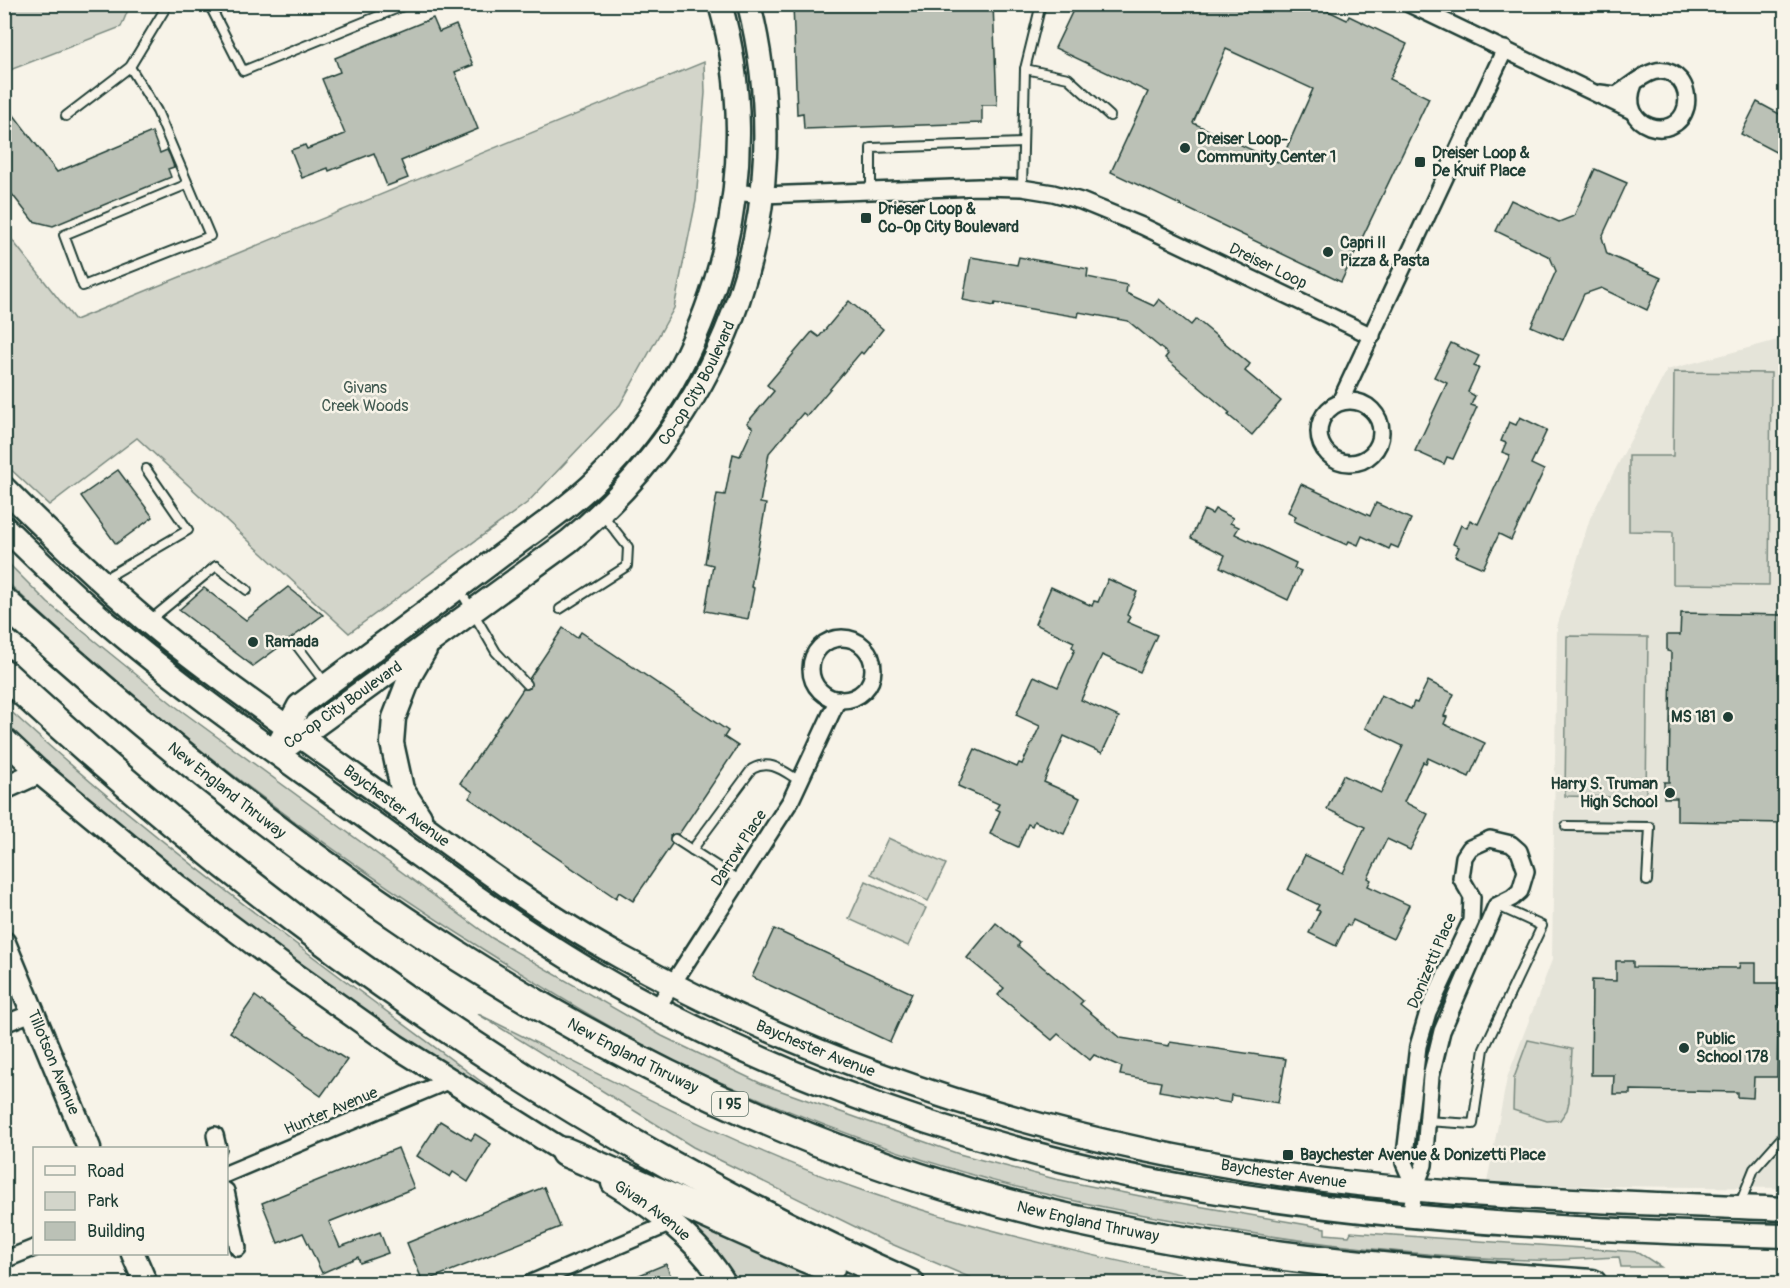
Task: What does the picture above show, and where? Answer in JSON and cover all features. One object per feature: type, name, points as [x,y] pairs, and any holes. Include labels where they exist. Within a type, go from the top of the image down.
[{"type":"highway","name":"New England Thruway","points":[[4,602],[115,701],[219,786],[378,904],[490,977],[576,1028],[698,1090],[791,1131],[885,1166],[982,1196],[1165,1238],[1245,1252],[1378,1268],[1592,1284]]},
{"type":"highway","points":[[4,674],[105,764],[228,865],[315,933],[422,1010],[566,1103],[680,1170],[768,1219],[910,1284]]},
{"type":"highway","points":[[565,1152],[648,1186],[739,1230],[866,1284]]},
{"type":"main road","name":"Co-op City Boulevard","points":[[294,732],[299,706],[584,492],[630,443],[662,398],[684,359],[710,298],[720,267],[735,192],[738,116],[735,75],[729,35],[720,4]]},
{"type":"main road","name":"Co-op City Boulevard","points":[[275,752],[294,732],[429,644],[569,541],[602,514],[660,449],[713,363],[737,304],[760,220],[766,119],[758,38],[749,4]]},
{"type":"main road","name":"Baychester Avenue","points":[[4,489],[100,581],[148,622],[294,732],[560,921],[672,984],[840,1061],[945,1098],[1020,1120],[1183,1158],[1281,1174],[1415,1188],[1785,1209]]},
{"type":"main road","points":[[584,492],[602,514]]},
{"type":"main road","name":"Baychester Avenue","points":[[4,527],[64,586],[169,674],[505,919],[657,1008],[744,1050],[836,1089],[928,1122],[1023,1150],[1122,1174],[1217,1192],[1410,1215],[1663,1232],[1785,1236]]},
{"type":"main road","points":[[427,828],[402,789],[392,743],[394,718],[411,674],[429,644]]},
{"type":"main road","points":[[4,739],[39,772],[176,885],[271,957],[450,1080],[565,1152]]},
{"type":"main road","points":[[4,788],[39,772]]},
{"type":"main road","name":"Tillotson Avenue","points":[[4,943],[88,1147]]},
{"type":"main road","name":"Givan Avenue","points":[[565,1152],[633,1195],[671,1223],[692,1241],[725,1284]]},
{"type":"main road","points":[[133,1255],[146,1284]]},
{"type":"street","points":[[1409,4],[1632,111],[1645,125],[1664,128],[1680,118],[1687,100],[1682,82],[1666,71],[1648,72],[1616,95],[1591,91]]},
{"type":"street","points":[[1341,402],[1361,402],[1370,408],[1381,426],[1378,446],[1363,461],[1353,464],[1333,459],[1320,443],[1318,433],[1324,414],[1341,402],[1505,49]]},
{"type":"street","points":[[1632,111],[1630,93],[1634,84]]},
{"type":"street","name":"Dreiser Loop","points":[[735,192],[762,195],[871,190],[1022,188],[1053,193],[1104,210],[1372,336]]},
{"type":"street","points":[[845,638],[864,647],[872,667],[871,677],[859,694],[838,699],[821,692],[811,675],[811,665],[819,648],[827,642],[845,638]]},
{"type":"street","name":"Darrow Place","points":[[657,1008],[802,781],[838,699]]},
{"type":"street","name":"Donizetti Place","points":[[1415,1188],[1404,1163],[1418,1046],[1428,1012],[1471,921],[1472,897],[1461,878],[1464,857],[1470,848],[1490,839],[1511,844],[1519,851],[1526,870],[1520,891],[1496,906]]},
{"type":"street","points":[[1410,1215],[1415,1188],[1424,1165],[1431,1076],[1442,1031],[1496,906]]},
{"type":"street","points":[[4,1024],[34,1012]]},
{"type":"street","name":"Hunter Avenue","points":[[228,1173],[450,1080]]},
{"type":"street","points":[[228,1200],[238,1248]]},
{"type":"street","points":[[529,1284],[671,1223]]},
{"type":"street","points":[[4,1260],[33,1248]]},
{"type":"lane","points":[[66,116],[130,67],[168,4]]},
{"type":"lane","points":[[209,4],[243,71],[408,4]]},
{"type":"lane","points":[[1022,188],[1025,69],[1041,4]]},
{"type":"lane","points":[[130,67],[157,111],[188,184],[210,236],[83,286],[64,236],[188,184]]},
{"type":"lane","points":[[1025,69],[1068,78],[1110,116]]},
{"type":"lane","points":[[871,190],[871,148],[1023,143]]},
{"type":"lane","points":[[100,581],[188,530],[146,469]]},
{"type":"lane","points":[[560,609],[627,566],[628,547],[602,514]]},
{"type":"lane","points":[[148,622],[216,566],[247,590]]},
{"type":"lane","points":[[459,587],[496,652],[526,684]]},
{"type":"lane","points":[[298,647],[327,685]]},
{"type":"lane","points":[[692,850],[752,769],[763,764],[776,766],[802,781]]},
{"type":"lane","points":[[1566,825],[1650,827],[1647,881]]},
{"type":"lane","points":[[675,839],[740,881]]},
{"type":"lane","points":[[1426,1121],[1473,1124],[1484,1049],[1542,926],[1496,906]]},
{"type":"lane","points":[[1738,1207],[1754,1169],[1785,1133]]},
{"type":"lane","points":[[1776,1144],[1785,1144]]},
{"type":"shaded area","name":"Harry S. Truman High School","points":[[1785,338],[1785,1188],[1509,1185],[1487,1182],[1507,1078],[1552,960],[1557,627],[1590,518],[1667,370]]},
{"type":"green space","points":[[5,4],[130,5],[121,27],[5,72]]},
{"type":"green space","name":"Givans Creek Woods","points":[[704,62],[705,93],[696,201],[674,308],[620,405],[527,503],[349,633],[137,438],[49,505],[5,464],[5,231],[75,320]]},
{"type":"green space","points":[[1674,372],[1771,373],[1769,585],[1673,584],[1673,532],[1629,531],[1629,456],[1673,456]]},
{"type":"green space","points":[[5,560],[48,603],[175,706],[492,938],[662,1036],[762,1084],[959,1154],[1055,1179],[1325,1228],[1325,1234],[1349,1236],[1351,1232],[1638,1252],[1661,1267],[1621,1267],[1619,1257],[1529,1260],[1380,1250],[1269,1236],[1138,1214],[1003,1184],[962,1172],[880,1146],[760,1099],[659,1053],[570,1003],[420,909],[296,822],[176,730],[60,631],[5,580]]},
{"type":"green space","points":[[1567,636],[1648,637],[1646,798],[1565,796]]},
{"type":"green space","points":[[4,705],[124,810],[186,860],[503,1098],[372,1015],[245,924],[183,876],[5,725]]},
{"type":"green space","points":[[888,838],[946,864],[928,901],[871,874]]},
{"type":"green space","points":[[866,881],[926,908],[908,946],[849,919]]},
{"type":"green space","points":[[478,1014],[715,1130],[763,1152],[861,1190],[905,1205],[1041,1243],[1225,1283],[983,1283],[882,1240],[693,1147]]},
{"type":"green space","points":[[1528,1040],[1572,1049],[1569,1102],[1560,1120],[1547,1121],[1513,1110],[1514,1078]]},
{"type":"green space","points":[[691,1224],[832,1283],[737,1283],[712,1246]]},
{"type":"building","points":[[793,4],[993,4],[997,105],[982,105],[982,123],[804,129],[803,113],[797,114]]},
{"type":"building","name":"Dreiser Loop- Community Center 1","points":[[1076,4],[1314,4],[1347,20],[1349,16],[1407,44],[1390,79],[1429,98],[1341,282],[1111,172],[1148,92],[1055,48]],"holes":[[[1226,49],[1313,89],[1280,163],[1193,123]]]},
{"type":"building","points":[[433,18],[439,32],[456,25],[473,65],[455,72],[478,129],[401,161],[408,178],[387,186],[374,153],[329,171],[328,168],[302,178],[291,150],[305,145],[307,149],[345,134],[322,79],[340,72],[335,58]]},
{"type":"building","points":[[4,102],[57,172],[152,132],[160,153],[167,150],[170,156],[174,167],[168,169],[171,177],[53,226],[33,221],[4,184]]},
{"type":"building","points":[[1757,102],[1785,117],[1785,157],[1741,134]]},
{"type":"building","points":[[1595,169],[1627,183],[1602,237],[1607,254],[1661,278],[1647,310],[1601,288],[1584,294],[1563,340],[1531,326],[1556,271],[1550,257],[1496,231],[1511,200],[1559,222],[1574,216]]},
{"type":"building","points":[[971,257],[1017,265],[1019,257],[1088,269],[1087,277],[1127,285],[1126,293],[1154,306],[1159,299],[1191,325],[1196,319],[1250,364],[1245,371],[1281,401],[1252,435],[1228,415],[1230,413],[1165,358],[1168,354],[1128,321],[1079,312],[1078,317],[963,300]]},
{"type":"building","points":[[849,301],[883,329],[807,416],[803,413],[769,453],[760,503],[766,504],[751,587],[754,588],[748,619],[705,611],[713,565],[705,563],[717,494],[725,495],[733,454],[740,456],[753,428],[747,423],[774,391],[767,385],[812,332],[819,337]]},
{"type":"building","points":[[1451,343],[1479,356],[1474,366],[1479,368],[1468,392],[1475,396],[1471,405],[1477,407],[1453,459],[1447,457],[1444,464],[1415,451],[1447,383],[1434,377]]},
{"type":"building","points":[[1520,417],[1547,430],[1531,464],[1544,470],[1511,540],[1499,534],[1483,568],[1455,556],[1459,547],[1453,544],[1461,525],[1467,528],[1470,520],[1478,524],[1510,455],[1502,452],[1506,443],[1501,441],[1509,422],[1516,425]]},
{"type":"building","points":[[118,470],[153,517],[116,544],[81,496]]},
{"type":"building","points":[[1301,484],[1370,516],[1376,503],[1411,519],[1398,548],[1391,545],[1389,549],[1362,536],[1358,545],[1349,541],[1347,545],[1294,521],[1296,516],[1288,512]]},
{"type":"building","points":[[1215,509],[1233,518],[1230,523],[1239,527],[1235,534],[1296,563],[1294,568],[1301,571],[1288,600],[1220,567],[1225,555],[1191,538],[1204,510],[1212,514]]},
{"type":"building","points":[[1108,579],[1137,592],[1127,615],[1130,617],[1127,622],[1157,635],[1140,672],[1102,655],[1081,700],[1119,717],[1102,753],[1064,736],[1044,782],[1080,798],[1064,834],[1034,821],[1032,826],[1028,824],[1018,847],[990,834],[1000,811],[996,809],[999,804],[958,786],[975,749],[1017,767],[1019,763],[1022,764],[1040,726],[1016,715],[1034,676],[1058,687],[1075,649],[1072,647],[1074,642],[1035,624],[1051,587],[1092,606],[1094,601],[1098,602]]},
{"type":"building","name":"Ramada","points":[[288,587],[323,615],[253,666],[179,610],[204,588],[246,620]]},
{"type":"building","name":"MS 181","points":[[1681,613],[1785,615],[1785,823],[1677,821],[1677,798],[1664,798],[1664,782],[1669,782],[1671,652],[1667,651],[1667,635],[1680,635]]},
{"type":"building","points":[[563,628],[577,638],[581,632],[728,731],[724,737],[738,746],[679,834],[670,835],[672,844],[633,901],[619,892],[616,898],[469,798],[473,792],[460,783],[523,689],[530,688],[529,679]]},
{"type":"building","points":[[1428,681],[1454,694],[1444,716],[1447,717],[1444,724],[1485,743],[1469,777],[1428,758],[1426,763],[1423,762],[1404,802],[1428,814],[1410,850],[1387,839],[1368,878],[1371,880],[1368,886],[1409,905],[1393,939],[1353,920],[1350,926],[1347,924],[1336,946],[1309,933],[1320,911],[1316,910],[1319,905],[1288,890],[1305,855],[1343,873],[1365,827],[1327,809],[1343,775],[1381,793],[1403,746],[1365,728],[1381,695],[1411,709],[1414,702],[1417,703]]},
{"type":"building","points":[[996,923],[1020,943],[1018,946],[1083,1001],[1080,1004],[1121,1038],[1169,1046],[1170,1042],[1286,1059],[1278,1103],[1231,1095],[1230,1103],[1159,1091],[1161,1082],[1120,1075],[1122,1067],[1094,1055],[1090,1060],[1058,1034],[1052,1040],[998,995],[1004,988],[967,958]]},
{"type":"building","points":[[774,929],[912,993],[890,1042],[752,977]]},
{"type":"building","name":"Public School 178","points":[[1616,961],[1633,961],[1633,967],[1739,968],[1740,963],[1756,963],[1756,983],[1778,983],[1778,1007],[1785,1007],[1785,1024],[1778,1024],[1777,1077],[1754,1077],[1753,1098],[1737,1097],[1737,1092],[1631,1090],[1631,1094],[1613,1094],[1614,1075],[1591,1075],[1592,980],[1616,981]]},
{"type":"building","points":[[255,996],[307,1035],[347,1060],[321,1096],[230,1032]]},
{"type":"building","points":[[440,1121],[471,1140],[475,1134],[491,1144],[468,1182],[453,1172],[450,1177],[417,1156]]},
{"type":"building","points":[[398,1148],[414,1188],[329,1222],[340,1247],[380,1232],[388,1253],[360,1263],[358,1257],[322,1273],[303,1233],[278,1243],[262,1203]]},
{"type":"building","points":[[544,1187],[560,1227],[423,1282],[407,1243]]},
{"type":"building","points":[[666,1264],[674,1284],[620,1284],[620,1283]]},
{"type":"place","name":"Dreiser Loop- Community Center 1","points":[[1185,148]]},
{"type":"place","name":"Dreiser Loop & De Kruif Place","points":[[1420,162]]},
{"type":"place","name":"Drieser Loop & Co-Op City Boulevard","points":[[866,218]]},
{"type":"place","name":"Capri II Pizza & Pasta","points":[[1328,252]]},
{"type":"place","name":"Ramada","points":[[253,642]]},
{"type":"place","name":"MS 181","points":[[1728,717]]},
{"type":"place","name":"Harry S. Truman High School","points":[[1670,793]]},
{"type":"place","name":"Public School 178","points":[[1684,1048]]},
{"type":"place","name":"Baychester Avenue & Donizetti Place","points":[[1288,1155]]}]
